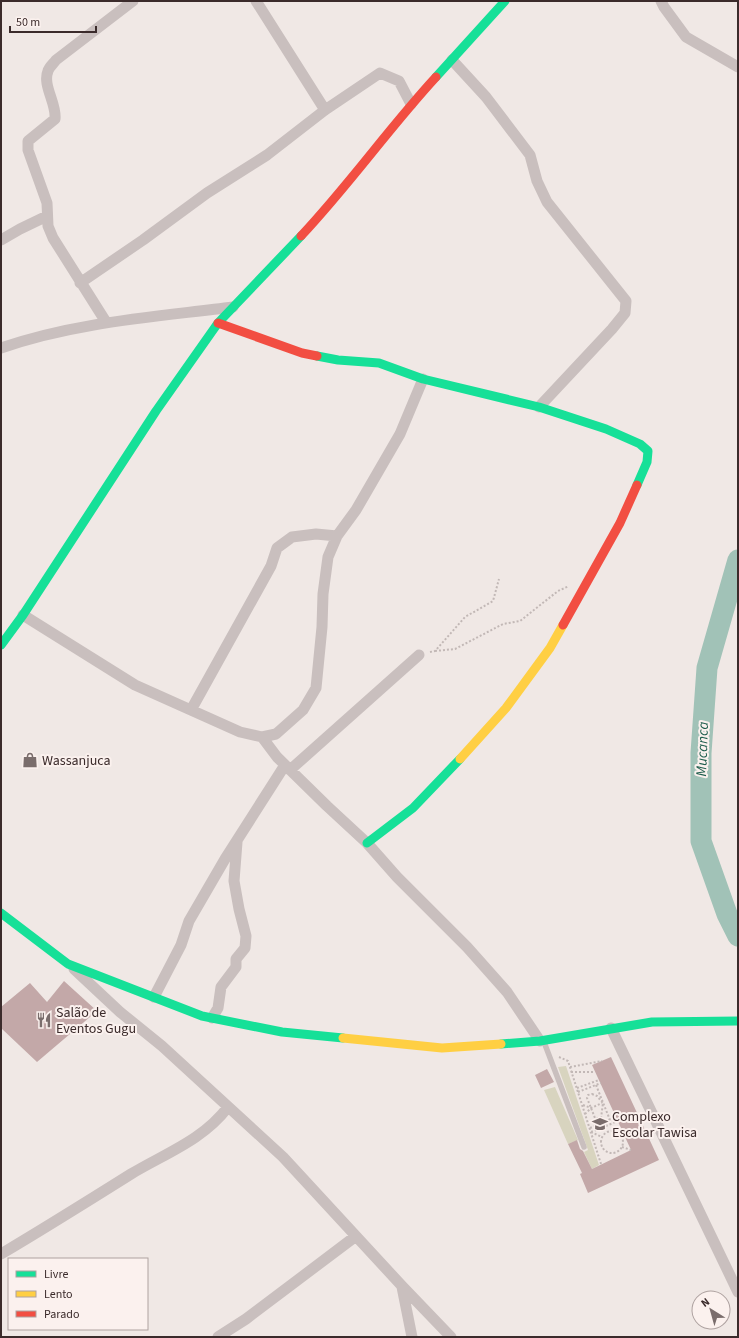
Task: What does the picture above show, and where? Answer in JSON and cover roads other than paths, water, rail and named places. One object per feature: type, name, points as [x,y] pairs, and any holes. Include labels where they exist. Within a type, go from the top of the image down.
[{"type":"street","points":[[106,322],[53,238],[48,226],[46,203],[28,150],[28,141],[55,119],[56,112],[47,84],[48,71],[56,60],[133,1]]},
{"type":"street","points":[[256,1],[325,110]]},
{"type":"street","points":[[661,1],[686,37],[738,67]]},
{"type":"street","points":[[2,641],[23,615],[156,412],[218,323],[322,214],[411,104],[503,2]]},
{"type":"street","points":[[452,60],[486,97],[530,155],[537,181],[547,202],[626,301],[625,313],[612,329],[539,407]]},
{"type":"street","points":[[80,283],[143,240],[207,193],[267,155],[325,110],[380,73],[399,81],[411,104]]},
{"type":"street","points":[[1,240],[48,216]]},
{"type":"street","points":[[1,348],[56,331],[106,322],[233,307]]},
{"type":"street","points":[[218,323],[302,352],[338,360],[379,363],[423,379],[539,407],[606,429],[640,444],[648,451],[647,462],[620,522],[550,648],[506,708],[446,774],[413,808],[367,843]]},
{"type":"street","points":[[23,615],[135,685],[240,732],[262,738],[276,734],[303,710],[316,688],[322,627],[323,594],[328,558],[337,536],[356,510],[400,434],[423,379]]},
{"type":"street","points":[[191,710],[271,566],[277,548],[292,537],[316,534],[337,536]]},
{"type":"street","points":[[154,997],[181,945],[189,921],[238,839],[287,768],[419,655]]},
{"type":"street","points":[[262,738],[287,768],[367,843],[397,877],[467,947],[507,992],[541,1041]]},
{"type":"street","points":[[212,1018],[218,1008],[221,988],[236,967],[236,959],[245,948],[246,936],[234,881],[238,839]]},
{"type":"street","points":[[1,913],[68,964],[120,1012],[162,1046],[283,1157],[451,1337]]},
{"type":"street","points":[[68,964],[202,1016],[282,1032],[442,1048],[541,1041],[652,1022],[738,1021]]},
{"type":"street","points":[[611,1028],[738,1292]]},
{"type":"street","points":[[1,1254],[135,1172],[201,1135],[228,1107]]},
{"type":"street","points":[[218,1337],[246,1319],[356,1236]]},
{"type":"street","points":[[402,1286],[412,1337]]},
{"type":"lane","points":[[541,1041],[547,1051],[584,1147]]},
{"type":"waterway","name":"Mucanca","points":[[738,560],[707,668],[701,753],[701,841],[727,914],[738,936]]},
{"type":"place","name":"Wassanjuca","points":[[30,760]]},
{"type":"place","name":"Salão de Eventos Gugu","points":[[44,1020]]},
{"type":"place","name":"Complexo Escolar Tawisa","points":[[600,1124]]}]
